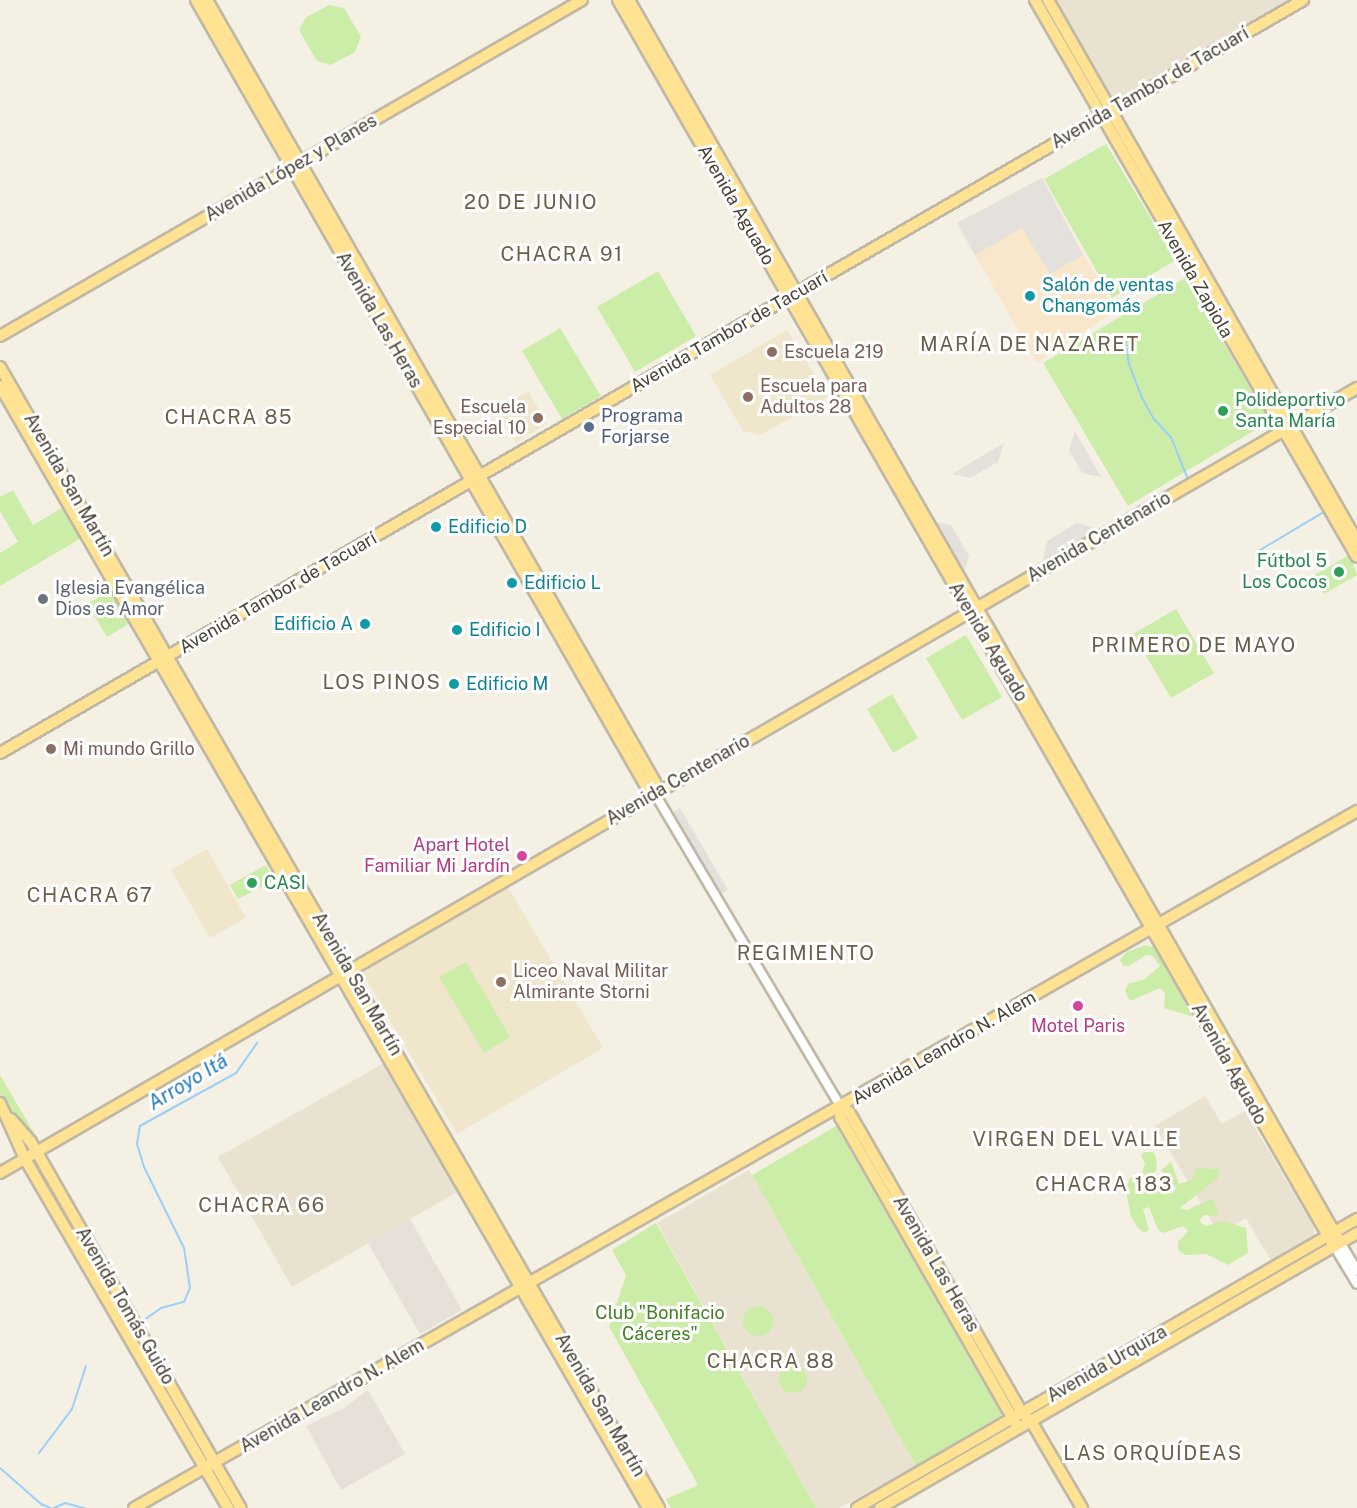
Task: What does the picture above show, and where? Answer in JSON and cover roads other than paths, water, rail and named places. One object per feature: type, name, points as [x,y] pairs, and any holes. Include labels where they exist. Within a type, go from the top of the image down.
[{"type":"main road","name":"Avenida Las Heras","points":[[196,0],[296,165],[476,478],[655,782],[655,794]]},
{"type":"main road","name":"Avenida Las Heras","points":[[207,0],[296,165]]},
{"type":"main road","name":"Avenida López y Planes","points":[[0,336],[582,0]]},
{"type":"main road","name":"Avenida Aguado","points":[[618,0],[974,609],[1334,1239]]},
{"type":"main road","name":"Avenida Aguado","points":[[629,0],[792,295]]},
{"type":"main road","name":"Avenida Zapiola","points":[[1035,0],[1106,114],[1287,429],[1357,557]]},
{"type":"main road","name":"Avenida Zapiola","points":[[1048,0],[1106,114]]},
{"type":"main road","name":"Avenida Tambor de Tacuarí","points":[[0,753],[1303,0]]},
{"type":"main road","name":"Avenida San Martín","points":[[0,367],[648,1508]]},
{"type":"main road","name":"Avenida San Martín","points":[[0,386],[164,659]]},
{"type":"main road","name":"Avenida Centenario","points":[[0,1173],[1357,388]]},
{"type":"main road","name":"Avenida Zapiola","points":[[1287,429],[1357,541]]},
{"type":"main road","name":"Avenida Leandro N. Alem","points":[[134,1508],[211,1468],[1357,811]]},
{"type":"main road","name":"Avenida Tomás Guido","points":[[1,1106],[36,1152],[211,1468],[228,1508]]},
{"type":"main road","name":"Avenida Tomás Guido","points":[[1,1106],[26,1159],[211,1468],[241,1508]]},
{"type":"main road","name":"Avenida Las Heras","points":[[841,1107],[849,1112],[1017,1420],[1031,1421],[1082,1508]]},
{"type":"main road","name":"Avenida Urquiza","points":[[1031,1421],[1334,1239],[1357,1219]]},
{"type":"main road","name":"Avenida Urquiza","points":[[857,1508],[1017,1420],[1334,1239],[1357,1233]]},
{"type":"main road","name":"Avenida San Martín","points":[[525,1289],[659,1508]]},
{"type":"main road","name":"Avenida Urquiza","points":[[880,1508],[1017,1420]]},
{"type":"main road","name":"Avenida Leandro N. Alem","points":[[148,1508],[211,1468]]},
{"type":"street","name":"Avenida Las Heras","points":[[655,794],[841,1107]]},
{"type":"street","name":"Avenida Aguado","points":[[1334,1239],[1357,1270]]},
{"type":"street","name":"Avenida Aguado","points":[[1334,1239],[1357,1284]]},
{"type":"waterway","points":[[1125,339],[1129,364],[1141,396],[1153,418],[1171,437],[1187,477]]},
{"type":"waterway","points":[[1260,550],[1324,512]]},
{"type":"waterway","name":"Arroyo Itá","points":[[144,1320],[161,1308],[184,1302],[190,1288],[184,1248],[144,1167],[137,1144],[140,1126],[236,1073],[257,1043]]},
{"type":"waterway","name":"Arroyo Itá","points":[[39,1453],[72,1409],[86,1366]]},
{"type":"waterway","name":"Arroyo Itá","points":[[0,1468],[41,1504],[51,1508]]},
{"type":"waterway","name":"Arroyo Itá","points":[[54,1508],[65,1503],[84,1508]]},
{"type":"place","name":"Salón de ventas Changomás","points":[[1030,296]]},
{"type":"place","name":"Escuela 219","points":[[772,352]]},
{"type":"place","name":"Escuela para Adultos 28","points":[[748,397]]},
{"type":"place","name":"Polideportivo Santa María","points":[[1223,411]]},
{"type":"place","name":"Escuela Especial 10","points":[[538,418]]},
{"type":"place","name":"Programa Forjarse","points":[[589,427]]},
{"type":"place","name":"Edificio D","points":[[436,527]]},
{"type":"place","name":"Fútbol 5 Los Cocos","points":[[1339,572]]},
{"type":"place","name":"Edificio L","points":[[512,583]]},
{"type":"place","name":"Iglesia Evangélica Dios es Amor","points":[[43,599]]},
{"type":"place","name":"Edificio A","points":[[365,624]]},
{"type":"place","name":"Edificio I","points":[[457,630]]},
{"type":"place","name":"Edificio M","points":[[454,684]]},
{"type":"place","name":"Mi mundo Grillo","points":[[51,749]]},
{"type":"place","name":"Apart Hotel Familiar Mi Jardín","points":[[522,856]]},
{"type":"place","name":"CASI","points":[[252,883]]},
{"type":"place","name":"Liceo Naval Militar Almirante Storni","points":[[501,982]]},
{"type":"place","name":"Motel Paris","points":[[1078,1006]]},
{"type":"district","name":"20 DE JUNIO","points":[[531,202]]},
{"type":"district","name":"CHACRA 91","points":[[562,254]]},
{"type":"district","name":"MARÍA DE NAZARET","points":[[1030,344]]},
{"type":"district","name":"CHACRA 85","points":[[229,417]]},
{"type":"district","name":"PRIMERO DE MAYO","points":[[1194,645]]},
{"type":"district","name":"LOS PINOS","points":[[382,682]]},
{"type":"district","name":"CHACRA 67","points":[[90,895]]},
{"type":"district","name":"REGIMIENTO","points":[[806,953]]},
{"type":"district","name":"VIRGEN DEL VALLE","points":[[1076,1139]]},
{"type":"district","name":"CHACRA 183","points":[[1104,1184]]},
{"type":"district","name":"CHACRA 66","points":[[262,1205]]},
{"type":"district","name":"CHACRA 88","points":[[771,1361]]},
{"type":"district","name":"LAS ORQUÍDEAS","points":[[1153,1453]]},
{"type":"park label","name":"Club \"Bonifacio Cáceres\"","points":[[660,1324]]}]
